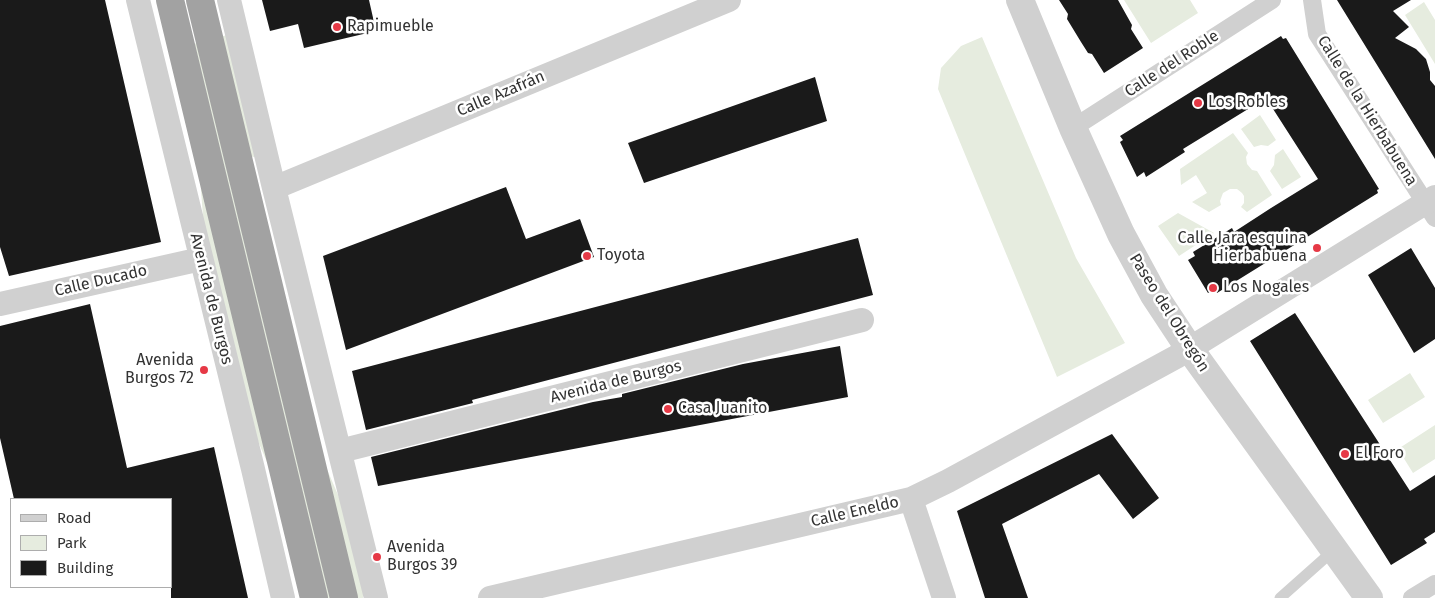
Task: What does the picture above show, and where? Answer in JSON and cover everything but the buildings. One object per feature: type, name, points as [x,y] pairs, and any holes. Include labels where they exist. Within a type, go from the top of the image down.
[{"type":"highway","name":"Avenida de Burgos","points":[[170,0],[314,598]]},
{"type":"highway","points":[[200,0],[344,598]]},
{"type":"street","name":"Avenida de Burgos","points":[[138,0],[283,598]]},
{"type":"street","points":[[229,0],[374,596]]},
{"type":"street","name":"Calle Azafrán","points":[[274,188],[729,0]]},
{"type":"street","name":"Paseo del Obregón","points":[[1020,0],[1072,128],[1121,234],[1154,295],[1189,348],[1369,598]]},
{"type":"street","name":"Calle del Roble","points":[[1072,128],[1272,0]]},
{"type":"street","name":"Calle de la Hierbabuena","points":[[1312,0],[1317,34],[1432,206]]},
{"type":"street","points":[[180,172],[185,58]]},
{"type":"street","name":"Calle Eneldo","points":[[490,598],[911,499],[1176,358],[1189,348],[1432,206]]},
{"type":"street","name":"Calle Ducado","points":[[0,304],[201,259]]},
{"type":"street","name":"Avenida de Burgos","points":[[340,451],[862,320]]},
{"type":"street","points":[[288,365],[346,476]]},
{"type":"street","points":[[253,469],[272,505],[295,598]]},
{"type":"street","points":[[911,499],[944,598]]},
{"type":"street","points":[[1412,598],[1435,584]]},
{"type":"lane","points":[[1280,598],[1334,550]]},
{"type":"green space","points":[[1124,0],[1190,0],[1198,13],[1151,43]]},
{"type":"green space","points":[[1424,2],[1435,20],[1435,64],[1405,15]]},
{"type":"green space","points":[[232,34],[259,158],[249,156],[219,37]]},
{"type":"green space","points":[[982,37],[1076,258],[1125,343],[1057,377],[938,89],[941,68],[961,46]]},
{"type":"green space","points":[[198,43],[334,598],[327,598],[192,44]]},
{"type":"green space","points":[[1260,115],[1276,140],[1268,146],[1254,147],[1241,129]]},
{"type":"green space","points":[[1233,133],[1248,153],[1246,157],[1247,164],[1252,170],[1257,171],[1272,195],[1247,212],[1241,207],[1244,203],[1242,193],[1237,189],[1230,189],[1223,193],[1220,201],[1221,205],[1209,212],[1192,202],[1207,193],[1196,175],[1181,185],[1180,169]]},
{"type":"green space","points":[[1283,149],[1301,177],[1282,189],[1270,171],[1274,165],[1275,155]]},
{"type":"green space","points":[[199,164],[273,476],[248,418],[205,243]]},
{"type":"green space","points":[[1178,213],[1214,233],[1179,256],[1158,226]]},
{"type":"green space","points":[[1410,373],[1425,397],[1383,423],[1368,400]]},
{"type":"green space","points":[[1435,425],[1435,459],[1413,473],[1398,449]]},
{"type":"green space","points":[[323,460],[351,525],[364,584],[363,598],[356,598]]},
{"type":"place","name":"Rapimueble","points":[[337,27]]},
{"type":"place","name":"Los Robles","points":[[1198,103]]},
{"type":"place","name":"Calle Jara esquina Hierbabuena","points":[[1317,248]]},
{"type":"place","name":"Toyota","points":[[587,256]]},
{"type":"place","name":"Los Nogales","points":[[1213,288]]},
{"type":"place","name":"Avenida Burgos 72","points":[[204,370]]},
{"type":"place","name":"Casa Juanito","points":[[668,409]]},
{"type":"place","name":"El Foro","points":[[1345,454]]},
{"type":"place","name":"Avenida Burgos 39","points":[[377,557]]}]
